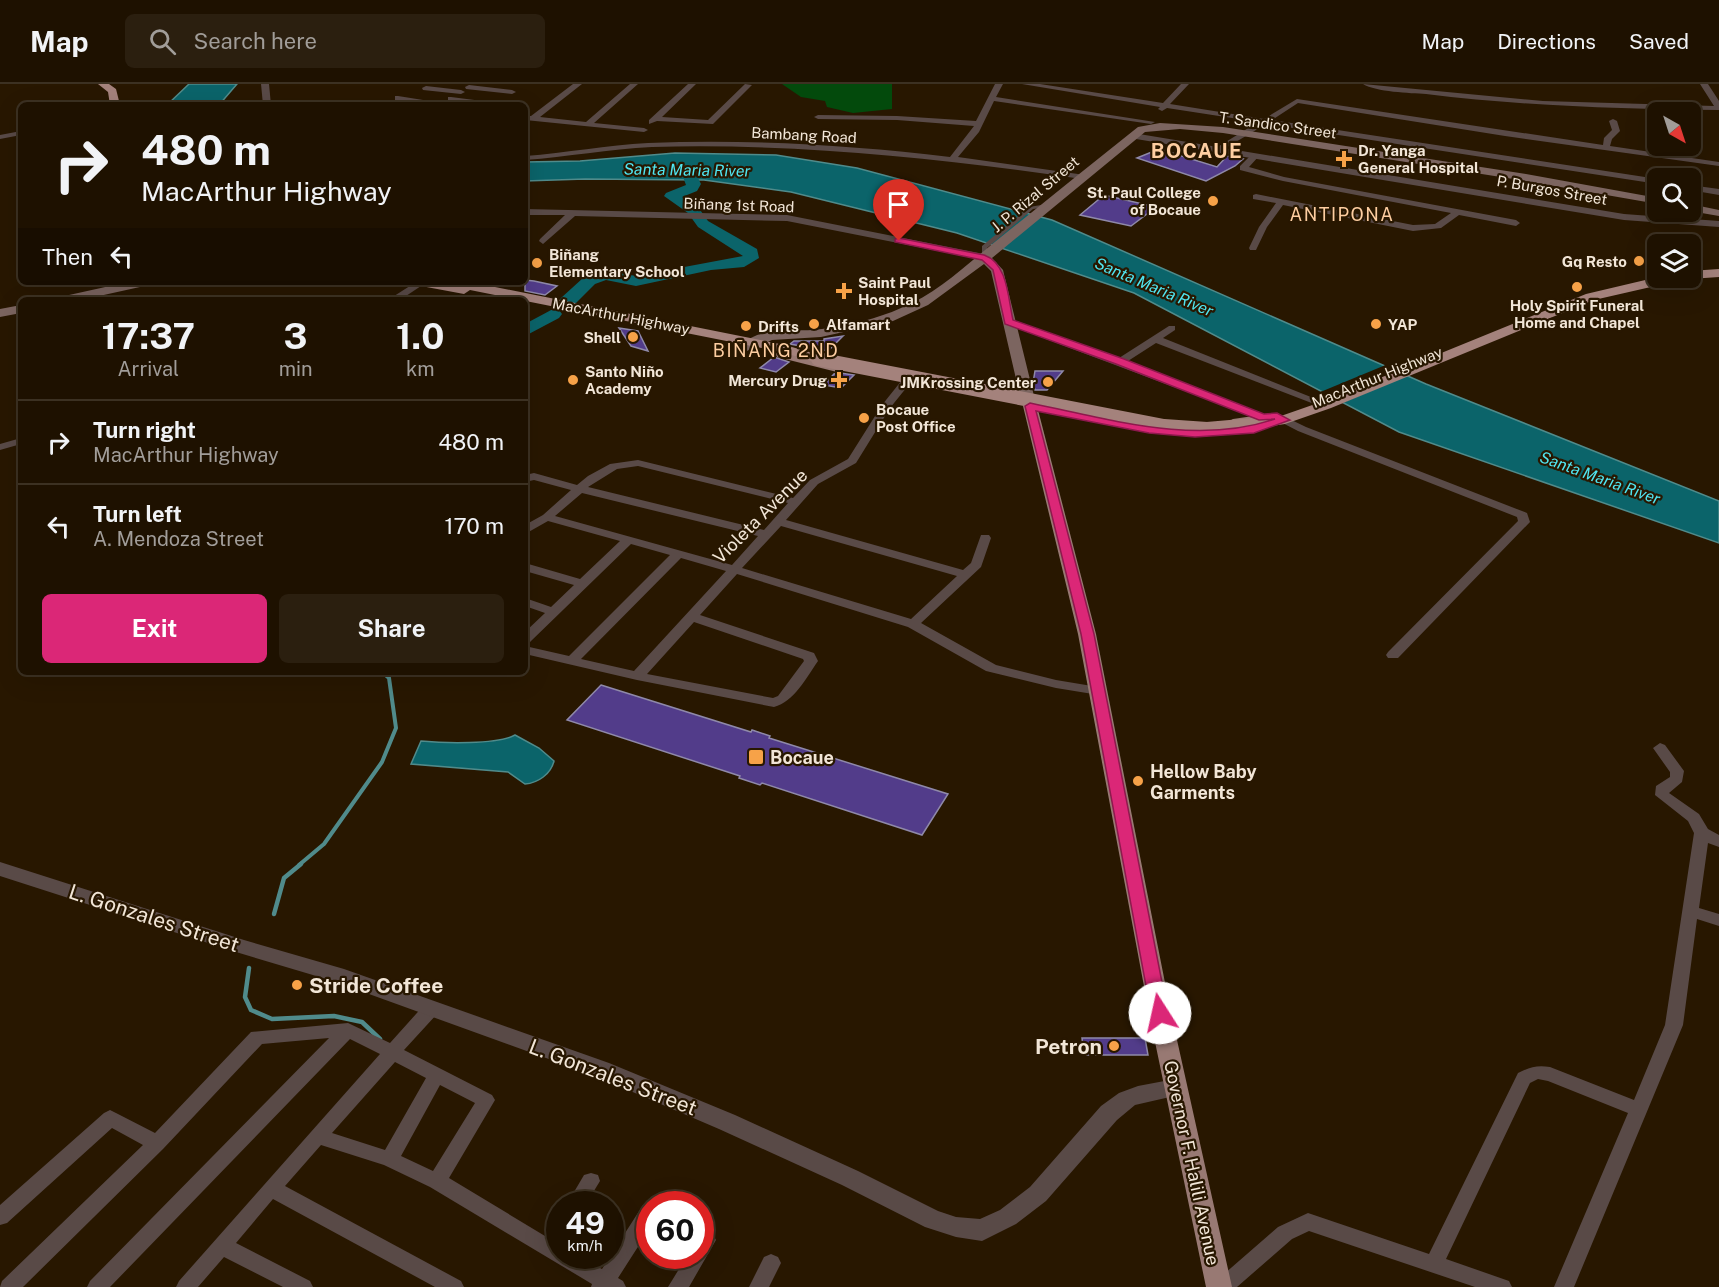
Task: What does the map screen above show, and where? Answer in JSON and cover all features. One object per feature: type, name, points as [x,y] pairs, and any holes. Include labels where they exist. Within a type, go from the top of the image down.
[{"type":"highway","points":[[103,84],[114,91],[115,102]]},
{"type":"highway","points":[[117,84],[123,89],[124,102]]},
{"type":"highway","points":[[1701,272],[1719,271]]},
{"type":"highway","name":"MacArthur Highway","points":[[1271,420],[1323,402],[1584,293],[1647,277]]},
{"type":"highway","name":"MacArthur Highway","points":[[1406,368],[1582,300],[1647,283]]},
{"type":"highway","points":[[437,285],[496,297]]},
{"type":"highway","name":"MacArthur Highway","points":[[465,285],[522,297]]},
{"type":"highway","name":"MacArthur Highway","points":[[528,298],[783,352]]},
{"type":"highway","name":"MacArthur Highway","points":[[528,304],[749,345]]},
{"type":"highway","points":[[783,352],[1164,426],[1207,429],[1271,420]]},
{"type":"main road","name":"T. Sandico Street","points":[[1142,129],[1184,126],[1573,185],[1647,199]]},
{"type":"main road","name":"J. P. Rizal Street","points":[[749,345],[770,337],[846,329],[904,312],[935,297],[988,251],[1142,129]]},
{"type":"main road","points":[[1701,209],[1719,213]]},
{"type":"main road","name":"Governor F. Halili Avenue","points":[[988,251],[997,270],[1085,624],[1175,1088],[1221,1287]]},
{"type":"main road","points":[[88,295],[120,285]]},
{"type":"main road","points":[[78,297],[132,285]]},
{"type":"main road","points":[[0,313],[18,310]]},
{"type":"main road","name":"MacArthur Highway","points":[[783,352],[906,382],[1028,401]]},
{"type":"main road","name":"MacArthur Highway","points":[[783,352],[1028,401],[1149,430],[1195,434],[1254,430],[1271,420]]},
{"type":"street","points":[[265,84],[267,102]]},
{"type":"street","points":[[529,118],[578,84]]},
{"type":"street","points":[[588,124],[634,84]]},
{"type":"street","points":[[633,146],[644,130],[692,84]]},
{"type":"street","points":[[953,158],[980,124],[999,84]]},
{"type":"street","points":[[1026,84],[1647,180]]},
{"type":"street","name":"J. P. Rizal Street","points":[[1142,129],[1185,84]]},
{"type":"street","points":[[1367,84],[1431,93],[1592,106],[1719,107]]},
{"type":"street","points":[[1431,93],[1440,84]]},
{"type":"street","points":[[1704,84],[1719,107]]},
{"type":"street","points":[[656,119],[710,122],[748,85]]},
{"type":"street","points":[[446,102],[471,86],[512,92]]},
{"type":"street","points":[[426,88],[461,92]]},
{"type":"street","points":[[398,98],[423,102]]},
{"type":"street","points":[[451,99],[474,102]]},
{"type":"street","name":"T. Sandico Street","points":[[992,99],[1142,129]]},
{"type":"street","points":[[1219,150],[1297,101],[1605,149],[1719,164]]},
{"type":"street","points":[[818,117],[897,118],[980,124]]},
{"type":"street","points":[[529,118],[644,130]]},
{"type":"street","points":[[1605,149],[1608,138],[1616,130],[1613,121]]},
{"type":"street","name":"P. Burgos Street","points":[[1142,129],[1219,150],[1624,217],[1719,224]]},
{"type":"street","points":[[0,137],[18,134]]},
{"type":"street","name":"Bambang Road","points":[[528,158],[633,146],[802,147],[953,158],[1082,177]]},
{"type":"street","points":[[1255,156],[1243,168],[1283,178],[1516,223]]},
{"type":"street","points":[[1274,185],[1283,178]]},
{"type":"street","points":[[1701,189],[1719,192]]},
{"type":"street","points":[[1265,191],[1256,197],[1413,228],[1438,227],[1446,224],[1457,213]]},
{"type":"street","points":[[1253,248],[1263,227],[1281,202]]},
{"type":"street","name":"Biñang 1st Road","points":[[528,212],[786,218],[988,251]]},
{"type":"street","points":[[543,241],[572,214]]},
{"type":"street","points":[[398,297],[417,285]]},
{"type":"street","points":[[1009,322],[1523,515],[1524,522],[1393,655]]},
{"type":"street","points":[[1120,362],[1172,328]]},
{"type":"street","points":[[1155,339],[1323,402]]},
{"type":"street","name":"Violeta Avenue","points":[[637,676],[732,569],[814,482],[852,461],[886,407],[906,382]]},
{"type":"street","points":[[0,447],[18,442]]},
{"type":"street","points":[[528,528],[547,517],[592,478],[614,466],[638,463],[796,502]]},
{"type":"street","points":[[528,477],[534,476],[766,534]]},
{"type":"street","points":[[547,517],[732,569],[913,624],[992,668],[1056,684],[1099,691]]},
{"type":"street","points":[[778,521],[966,575]]},
{"type":"street","points":[[913,624],[977,564],[985,538]]},
{"type":"street","points":[[528,636],[628,540]]},
{"type":"street","points":[[572,662],[678,554]]},
{"type":"street","points":[[528,568],[582,584]]},
{"type":"street","points":[[528,603],[552,611]]},
{"type":"street","points":[[528,651],[637,676],[774,703],[783,699],[811,661],[809,656],[690,616]]},
{"type":"street","points":[[1660,748],[1677,771],[1677,779],[1661,790],[1662,795],[1694,818],[1702,833],[1719,842]]},
{"type":"street","points":[[1564,1287],[1674,1025],[1702,833]]},
{"type":"street","name":"L. Gonzales Street","points":[[0,869],[243,947],[337,974],[601,1069],[758,1136],[933,1220],[956,1227],[981,1230],[1008,1217],[1038,1194],[1108,1113],[1127,1099],[1175,1088]]},
{"type":"street","points":[[1691,911],[1719,920]]},
{"type":"street","points":[[186,1287],[431,1009]]},
{"type":"street","points":[[97,1287],[348,1030]]},
{"type":"street","points":[[9,1287],[157,1143],[257,1037],[348,1030],[486,1100],[437,1181]]},
{"type":"street","points":[[1434,1264],[1524,1078],[1537,1072],[1550,1074],[1638,1109]]},
{"type":"street","points":[[389,1159],[438,1075]]},
{"type":"street","points":[[0,1217],[110,1118],[157,1143]]},
{"type":"street","points":[[317,1136],[389,1159],[437,1181],[546,1247]]},
{"type":"street","points":[[584,1191],[591,1181]]},
{"type":"street","points":[[271,1188],[454,1287]]},
{"type":"street","points":[[1221,1287],[1285,1233],[1308,1222],[1502,1287]]},
{"type":"street","points":[[582,1269],[607,1285],[636,1235]]},
{"type":"street","points":[[222,1246],[303,1287]]},
{"type":"street","points":[[759,1287],[771,1263]]},
{"type":"street","points":[[678,1287],[689,1269]]},
{"type":"green space","points":[[782,84],[892,84],[892,109],[853,113],[827,107],[825,101],[801,97]]},
{"type":"water","points":[[189,84],[237,84],[222,102],[170,102]]},
{"type":"water","name":"Santa Maria River","points":[[675,153],[776,155],[857,168],[1052,220],[1426,384],[1719,501],[1719,543],[1399,432],[1134,293],[957,233],[791,192],[704,180],[528,181],[528,162],[580,161]]},
{"type":"water","points":[[515,735],[539,748],[554,761],[547,774],[539,780],[525,784],[508,772],[411,764],[421,741],[483,742]]},
{"type":"pier","points":[[1388,364],[1411,374],[1340,404],[1318,393]]},
{"type":"building","points":[[1159,149],[1217,167],[1227,156],[1243,159],[1235,166],[1206,181],[1137,158]]},
{"type":"building","points":[[1104,195],[1156,207],[1131,226],[1080,215]]},
{"type":"building","points":[[528,280],[557,286],[545,295],[525,291]]},
{"type":"building","name":"Shell","points":[[619,328],[638,331],[648,351],[631,346]]},
{"type":"building","points":[[843,336],[828,351],[790,344],[794,341],[824,341],[824,339]]},
{"type":"building","points":[[774,357],[789,362],[776,372],[760,368]]},
{"type":"building","name":"JMKrossing Center","points":[[1035,371],[1063,371],[1047,390],[1035,390],[1033,383]]},
{"type":"building","name":"Mercury Drug","points":[[834,374],[854,375],[841,388],[824,385]]},
{"type":"building","name":"Bocaue","points":[[601,685],[751,732],[752,730],[770,736],[769,738],[948,794],[922,835],[762,783],[760,785],[739,778],[740,776],[567,720]]},
{"type":"building","name":"Petron","points":[[1082,1038],[1145,1038],[1148,1055],[1084,1055]]},
{"type":"waterway","name":"Santa Maria River","points":[[567,302],[589,281],[604,275],[636,281],[711,265],[744,262],[751,258],[751,252],[703,224],[693,210],[671,196],[692,188],[694,184],[687,169]]},
{"type":"waterway","points":[[528,329],[553,314]]},
{"type":"waterway","points":[[299,865],[324,844],[382,762],[396,728],[389,678],[386,675]]},
{"type":"waterway","points":[[274,914],[284,878],[301,864]]},
{"type":"waterway","points":[[249,968],[245,997],[251,1010],[272,1019],[334,1016],[362,1022],[380,1039]]},
{"type":"place","name":"Dr. Yanga General Hospital","points":[[1344,159]]},
{"type":"place","name":"St. Paul College of Bocaue","points":[[1213,201]]},
{"type":"place","name":"Gq Resto","points":[[1639,261]]},
{"type":"place","name":"Biñang Elementary School","points":[[537,263]]},
{"type":"place","name":"Holy Spirit Funeral Home and Chapel","points":[[1577,287]]},
{"type":"place","name":"Saint Paul Hospital","points":[[844,291]]},
{"type":"place","name":"Alfamart","points":[[814,324]]},
{"type":"place","name":"YAP","points":[[1376,324]]},
{"type":"place","name":"Drifts","points":[[746,326]]},
{"type":"place","name":"Shell","points":[[633,337]]},
{"type":"place","name":"Santo Niño Academy","points":[[573,380]]},
{"type":"place","name":"Mercury Drug","points":[[839,380]]},
{"type":"place","name":"JMKrossing Center","points":[[1048,382]]},
{"type":"place","name":"Bocaue Post Office","points":[[864,418]]},
{"type":"place","name":"Bocaue","points":[[756,757]]},
{"type":"place","name":"Hellow Baby Garments","points":[[1138,781]]},
{"type":"place","name":"Stride Coffee","points":[[297,985]]},
{"type":"place","name":"Petron","points":[[1114,1046]]},
{"type":"district","name":"BOCAUE","points":[[1197,151]]},
{"type":"district","name":"ANTIPONA","points":[[1342,214]]},
{"type":"district","name":"BIÑANG 2ND","points":[[776,350]]},
{"type":"route","points":[[899,241],[984,257],[990,261],[997,270],[1009,322],[1263,417],[1277,416],[1284,420],[1254,430],[1195,434],[1149,430],[1030,406],[1087,634],[1160,1013]]}]
